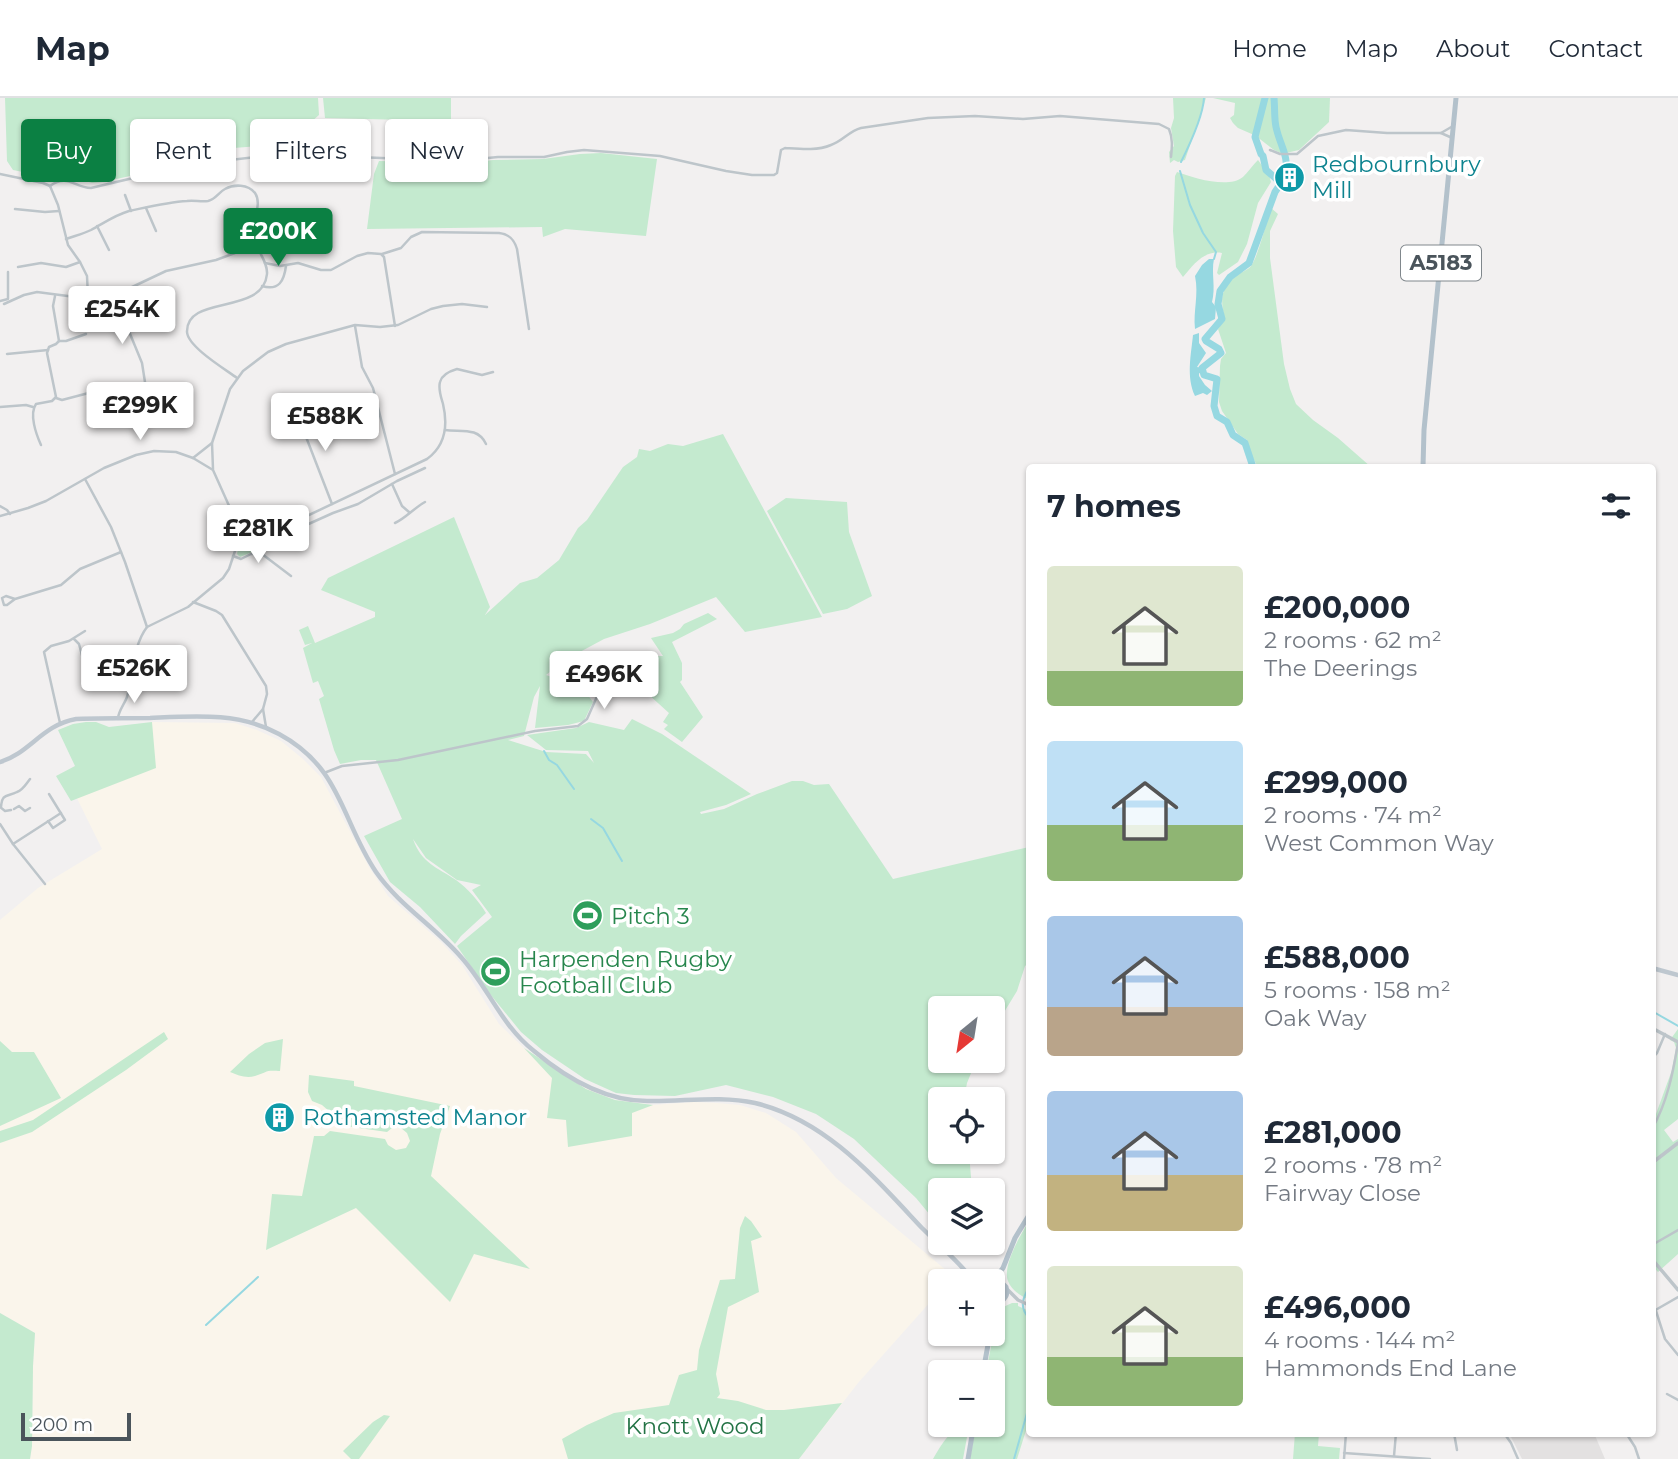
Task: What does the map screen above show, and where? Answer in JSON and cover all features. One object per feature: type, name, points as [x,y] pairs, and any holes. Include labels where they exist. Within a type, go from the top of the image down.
[{"type":"main road","name":"A5183","points":[[1423,464],[1424,430],[1456,98]]},
{"type":"main road","points":[[0,762],[18,754],[48,729],[76,719],[218,716],[252,722],[288,739],[324,772],[339,796],[373,868],[383,881],[463,960],[510,1028],[537,1054],[572,1079],[617,1098],[647,1101],[732,1099],[769,1107],[804,1121],[851,1156],[964,1269]]},
{"type":"main road","points":[[1656,969],[1678,975]]},
{"type":"main road","points":[[1003,1268],[1026,1220]]},
{"type":"main road","points":[[1005,1287],[1005,1297]]},
{"type":"main road","points":[[968,1459],[972,1437]]},
{"type":"street","points":[[50,186],[66,181],[91,188],[167,170],[281,154],[457,161],[498,157],[544,157],[584,150],[660,156],[726,171],[774,175],[777,173],[781,150],[785,148],[822,148],[842,140],[852,130],[952,116],[1023,119],[1060,116],[1159,124],[1171,133],[1171,157]]},
{"type":"street","points":[[1441,133],[1453,125]]},
{"type":"street","points":[[1270,150],[1286,155],[1297,154],[1318,136],[1346,130],[1441,133],[1452,138]]},
{"type":"street","points":[[0,172],[50,186],[66,239],[87,276],[88,298]]},
{"type":"street","points":[[66,239],[131,211],[188,201],[204,202],[234,186],[250,189],[258,202],[253,228],[255,245],[267,275],[262,286],[251,297],[201,312],[192,319],[187,329],[193,345],[237,378]]},
{"type":"street","points":[[125,195],[131,211]]},
{"type":"street","points":[[146,208],[156,231]]},
{"type":"street","points":[[15,209],[59,211]]},
{"type":"street","points":[[97,226],[109,250]]},
{"type":"street","points":[[264,263],[275,266],[298,263],[331,270],[357,256],[396,251],[411,237],[422,232],[506,234],[514,240],[517,249],[529,329]]},
{"type":"street","points":[[4,304],[37,292],[96,298],[117,293],[166,271],[224,258],[255,245]]},
{"type":"street","points":[[382,254],[394,326]]},
{"type":"street","points":[[18,267],[41,263],[66,267],[80,262]]},
{"type":"street","points":[[262,286],[270,288],[279,284],[286,266]]},
{"type":"street","points":[[0,301],[8,299],[8,272]]},
{"type":"street","points":[[117,293],[142,363],[147,395]]},
{"type":"street","points":[[56,295],[53,306],[59,341]]},
{"type":"street","points":[[118,718],[126,698],[138,641],[147,627],[182,611],[225,576],[237,545],[239,528],[213,470],[212,443],[230,389],[237,378],[260,357],[278,348],[355,325],[394,326],[443,306],[461,304],[486,307]]},
{"type":"street","points":[[355,325],[362,367],[379,405],[397,481]]},
{"type":"street","points":[[7,354],[48,350],[59,341],[86,334]]},
{"type":"street","points":[[48,350],[56,398]]},
{"type":"street","points":[[239,528],[256,529],[290,524],[427,459],[435,454],[445,430],[445,413],[439,390],[443,376],[453,369],[482,375],[493,372]]},
{"type":"street","points":[[56,398],[62,400],[100,390]]},
{"type":"street","points":[[33,407],[56,398]]},
{"type":"street","points":[[0,408],[26,405],[33,407]]},
{"type":"street","points":[[304,430],[379,405]]},
{"type":"street","points":[[33,407],[41,445]]},
{"type":"street","points":[[296,411],[332,504]]},
{"type":"street","points":[[445,430],[476,432],[484,438],[486,444]]},
{"type":"street","points":[[193,458],[212,443]]},
{"type":"street","points":[[0,516],[46,501],[120,460],[145,453],[164,451],[193,458],[213,470]]},
{"type":"street","points":[[290,524],[293,531],[358,503],[425,468]]},
{"type":"street","points":[[84,479],[106,516],[147,627]]},
{"type":"street","points":[[392,484],[402,506],[408,512]]},
{"type":"street","points":[[395,523],[425,502]]},
{"type":"street","points":[[0,506],[10,514]]},
{"type":"street","points":[[15,598],[61,584],[80,569],[121,552]]},
{"type":"street","points":[[233,556],[241,559],[251,554],[262,554],[291,576]]},
{"type":"street","points":[[193,602],[222,615],[266,686],[268,694],[263,709],[252,722]]},
{"type":"street","points":[[60,723],[43,654],[54,644],[74,639],[85,631]]},
{"type":"street","points":[[74,639],[79,644],[83,659]]},
{"type":"street","points":[[324,772],[342,766],[398,760],[535,731],[579,726],[587,719],[607,674]]},
{"type":"street","points":[[263,709],[265,727]]},
{"type":"street","points":[[30,779],[19,792],[3,798],[0,807],[5,811],[19,806],[25,811],[30,808]]},
{"type":"street","points":[[48,821],[53,828],[65,820],[49,794]]},
{"type":"street","points":[[13,844],[61,813]]},
{"type":"street","points":[[0,824],[45,884]]},
{"type":"street","points":[[1656,1030],[1678,1042],[1672,1076],[1656,1118]]},
{"type":"street","points":[[1656,1054],[1665,1034]]},
{"type":"street","points":[[1656,1160],[1678,1143]]},
{"type":"street","points":[[1656,1243],[1678,1230]]},
{"type":"street","points":[[1656,1264],[1678,1290]]},
{"type":"street","points":[[1005,1287],[1026,1303]]},
{"type":"street","points":[[1656,1311],[1678,1297]]},
{"type":"street","points":[[1005,1301],[1020,1300]]},
{"type":"street","points":[[1656,1317],[1665,1339],[1678,1355]]},
{"type":"street","points":[[1667,1394],[1678,1400],[1674,1405]]},
{"type":"street","points":[[1344,1459],[1346,1437]]},
{"type":"street","points":[[1394,1457],[1396,1437]]},
{"type":"street","points":[[1455,1437],[1457,1450]]},
{"type":"street","points":[[1507,1437],[1518,1459]]},
{"type":"street","points":[[1629,1437],[1639,1459]]},
{"type":"street","points":[[1344,1453],[1430,1459]]},
{"type":"shaded area","points":[[152,722],[235,723],[281,741],[321,777],[369,867],[388,896],[441,942],[462,965],[499,1024],[524,1048],[586,1088],[615,1100],[653,1105],[693,1102],[740,1105],[766,1113],[796,1132],[836,1178],[945,1269],[928,1269],[928,1304],[858,1383],[799,1459],[30,1459],[35,1333],[0,1313],[0,920],[38,888],[102,849],[67,778]]},
{"type":"shaded area","points":[[1511,1437],[1596,1437],[1605,1459],[1522,1459]]},
{"type":"green space","points":[[5,98],[318,98],[319,115],[314,119],[250,119],[250,147],[236,148],[236,119],[130,119],[130,176],[116,179],[116,119],[21,119],[21,172],[13,170],[7,161]]},
{"type":"green space","points":[[323,98],[451,98],[451,119],[325,118]]},
{"type":"green space","points":[[1173,98],[1206,98],[1185,160],[1174,160],[1170,163],[1169,152],[1174,146],[1171,128],[1174,118]]},
{"type":"green space","points":[[1213,98],[1263,98],[1254,135],[1238,128],[1230,118],[1234,115],[1235,103]]},
{"type":"green space","points":[[1266,98],[1273,98],[1275,132],[1283,154],[1256,136]]},
{"type":"green space","points":[[1277,98],[1330,98],[1329,122],[1299,150],[1286,153],[1278,127]]},
{"type":"green space","points":[[601,153],[657,159],[646,236],[565,229],[543,237],[542,227],[367,229],[374,174],[379,161],[385,161],[385,182],[488,182],[488,161],[543,159]]},
{"type":"green space","points":[[1258,160],[1271,182],[1258,203],[1247,244],[1238,262],[1219,275],[1217,273],[1222,253],[1210,254],[1200,259],[1183,277],[1176,267],[1173,231],[1177,172],[1211,181],[1229,182],[1243,177]]},
{"type":"green space","points":[[1271,208],[1278,214],[1270,231],[1270,258],[1284,364],[1290,389],[1296,404],[1368,464],[1256,464],[1247,440],[1238,434],[1222,411],[1219,402],[1220,366],[1226,353],[1218,329],[1225,319],[1222,306],[1224,290],[1231,280],[1250,267]]},
{"type":"green space","points":[[723,434],[822,617],[745,632],[716,597],[650,624],[604,639],[565,660],[546,675],[587,689],[593,702],[584,721],[535,728],[540,686],[534,697],[524,736],[508,740],[546,752],[586,754],[594,763],[588,751],[546,750],[527,735],[576,728],[589,722],[624,730],[632,719],[662,734],[751,794],[700,812],[701,814],[724,809],[792,781],[814,785],[829,784],[893,879],[1026,848],[1026,965],[1017,991],[1005,1011],[1005,996],[928,996],[928,1073],[971,1073],[966,1087],[928,1087],[928,1164],[970,1164],[971,1178],[928,1178],[928,1212],[854,1139],[816,1114],[773,1097],[726,1085],[675,1096],[616,1093],[585,1079],[542,1050],[521,1032],[490,994],[457,946],[492,917],[472,890],[481,885],[457,880],[426,858],[413,839],[426,860],[464,887],[486,913],[455,944],[420,907],[390,882],[364,836],[402,819],[376,760],[340,764],[334,750],[319,699],[324,696],[318,681],[313,683],[303,648],[312,643],[305,645],[299,630],[308,626],[315,643],[375,617],[375,612],[321,590],[328,578],[454,517],[490,607],[485,615],[520,583],[537,578],[559,560],[578,528],[587,520],[623,467],[637,457],[639,449],[650,451],[668,444],[683,446]]},
{"type":"green space","points":[[786,498],[847,502],[849,532],[872,596],[847,609],[823,614],[767,511]]},
{"type":"green space","points":[[245,530],[266,530],[263,542],[258,548],[240,557],[237,554],[241,534]]},
{"type":"green space","points":[[708,613],[717,619],[672,642],[682,663],[680,682],[703,717],[682,742],[664,729],[668,725],[663,722],[669,713],[648,694],[651,687],[647,682],[657,674],[655,656],[663,656],[651,638],[673,633],[684,624]]},
{"type":"green space","points":[[96,722],[109,727],[152,722],[156,768],[71,801],[56,776],[75,766],[58,730]]},
{"type":"green space","points":[[1678,1029],[1678,1119],[1664,1130],[1673,1142],[1678,1139],[1678,1254],[1658,1272],[1656,1114],[1672,1070],[1676,1048],[1670,1040]]},
{"type":"green space","points":[[164,1032],[168,1039],[126,1070],[32,1132],[0,1143],[0,1131],[33,1120]]},
{"type":"green space","points":[[283,1039],[280,1071],[268,1071],[248,1077],[230,1072],[265,1043]]},
{"type":"green space","points":[[0,1041],[12,1052],[34,1052],[61,1098],[0,1126]]},
{"type":"green space","points":[[524,1048],[586,1089],[615,1100],[653,1105],[632,1113],[632,1136],[568,1147],[566,1120],[547,1118],[552,1078]]},
{"type":"green space","points":[[309,1075],[354,1081],[354,1086],[450,1106],[440,1134],[431,1176],[530,1269],[474,1254],[450,1302],[356,1208],[266,1250],[272,1194],[302,1196],[314,1136],[324,1136],[330,1131],[385,1139],[388,1145],[396,1150],[406,1148],[410,1141],[401,1128],[392,1128],[387,1132],[331,1124],[330,1112],[312,1101],[308,1092]]},
{"type":"green space","name":"Knott Wood","points":[[745,1216],[762,1237],[751,1241],[759,1292],[728,1307],[716,1374],[720,1394],[717,1398],[766,1410],[842,1403],[799,1459],[568,1459],[562,1439],[614,1413],[669,1405],[679,1375],[697,1370],[699,1350],[720,1280],[735,1279],[740,1228]]},
{"type":"green space","points":[[1026,1227],[1026,1298],[1011,1287],[1007,1275],[1013,1250]]},
{"type":"green space","points":[[1018,1303],[1018,1306],[1026,1310],[1026,1430],[1017,1459],[970,1459],[974,1437],[1005,1437],[1005,1360],[988,1360],[991,1346],[1005,1346],[1005,1306]]},
{"type":"green space","points":[[0,1313],[35,1333],[30,1459],[0,1459]]},
{"type":"green space","points":[[384,1415],[390,1416],[359,1459],[351,1459],[343,1451]]},
{"type":"green space","points":[[947,1437],[967,1437],[963,1459],[933,1459]]},
{"type":"green space","points":[[1295,1437],[1319,1437],[1318,1446],[1340,1448],[1339,1459],[1293,1459]]},
{"type":"water","points":[[1209,259],[1214,259],[1212,302],[1216,307],[1215,319],[1195,329],[1195,276]]},
{"type":"water","points":[[1199,333],[1199,343],[1206,353],[1197,367],[1202,368],[1204,375],[1199,373],[1199,376],[1212,391],[1207,395],[1203,393],[1195,396],[1190,366],[1193,335]]},
{"type":"waterway","points":[[1181,162],[1192,139],[1204,98]]},
{"type":"waterway","points":[[1252,464],[1245,443],[1233,435],[1227,422],[1217,416],[1214,406],[1217,379],[1204,375],[1202,368],[1221,353],[1205,339],[1222,319],[1218,304],[1220,291],[1230,277],[1249,263],[1275,192],[1281,183],[1266,170],[1255,137],[1265,98]]},
{"type":"waterway","points":[[1274,98],[1276,127],[1286,161],[1281,183]]},
{"type":"waterway","points":[[1180,171],[1190,205],[1203,233],[1216,252],[1214,259]]},
{"type":"waterway","points":[[544,751],[574,789]]},
{"type":"waterway","points":[[591,819],[603,828],[622,861]]},
{"type":"waterway","points":[[1656,1013],[1678,1026]]},
{"type":"waterway","points":[[206,1325],[258,1277]]},
{"type":"waterway","points":[[1026,1294],[1023,1303],[1026,1314]]},
{"type":"waterway","points":[[1014,1459],[1026,1417]]},
{"type":"place","name":"Redbournbury Mill","points":[[1289,177]]},
{"type":"place","name":"Pitch 3","points":[[588,916]]},
{"type":"place","name":"Harpenden Rugby Football Club","points":[[496,972]]},
{"type":"place","name":"Rothamsted Manor","points":[[280,1117]]}]
